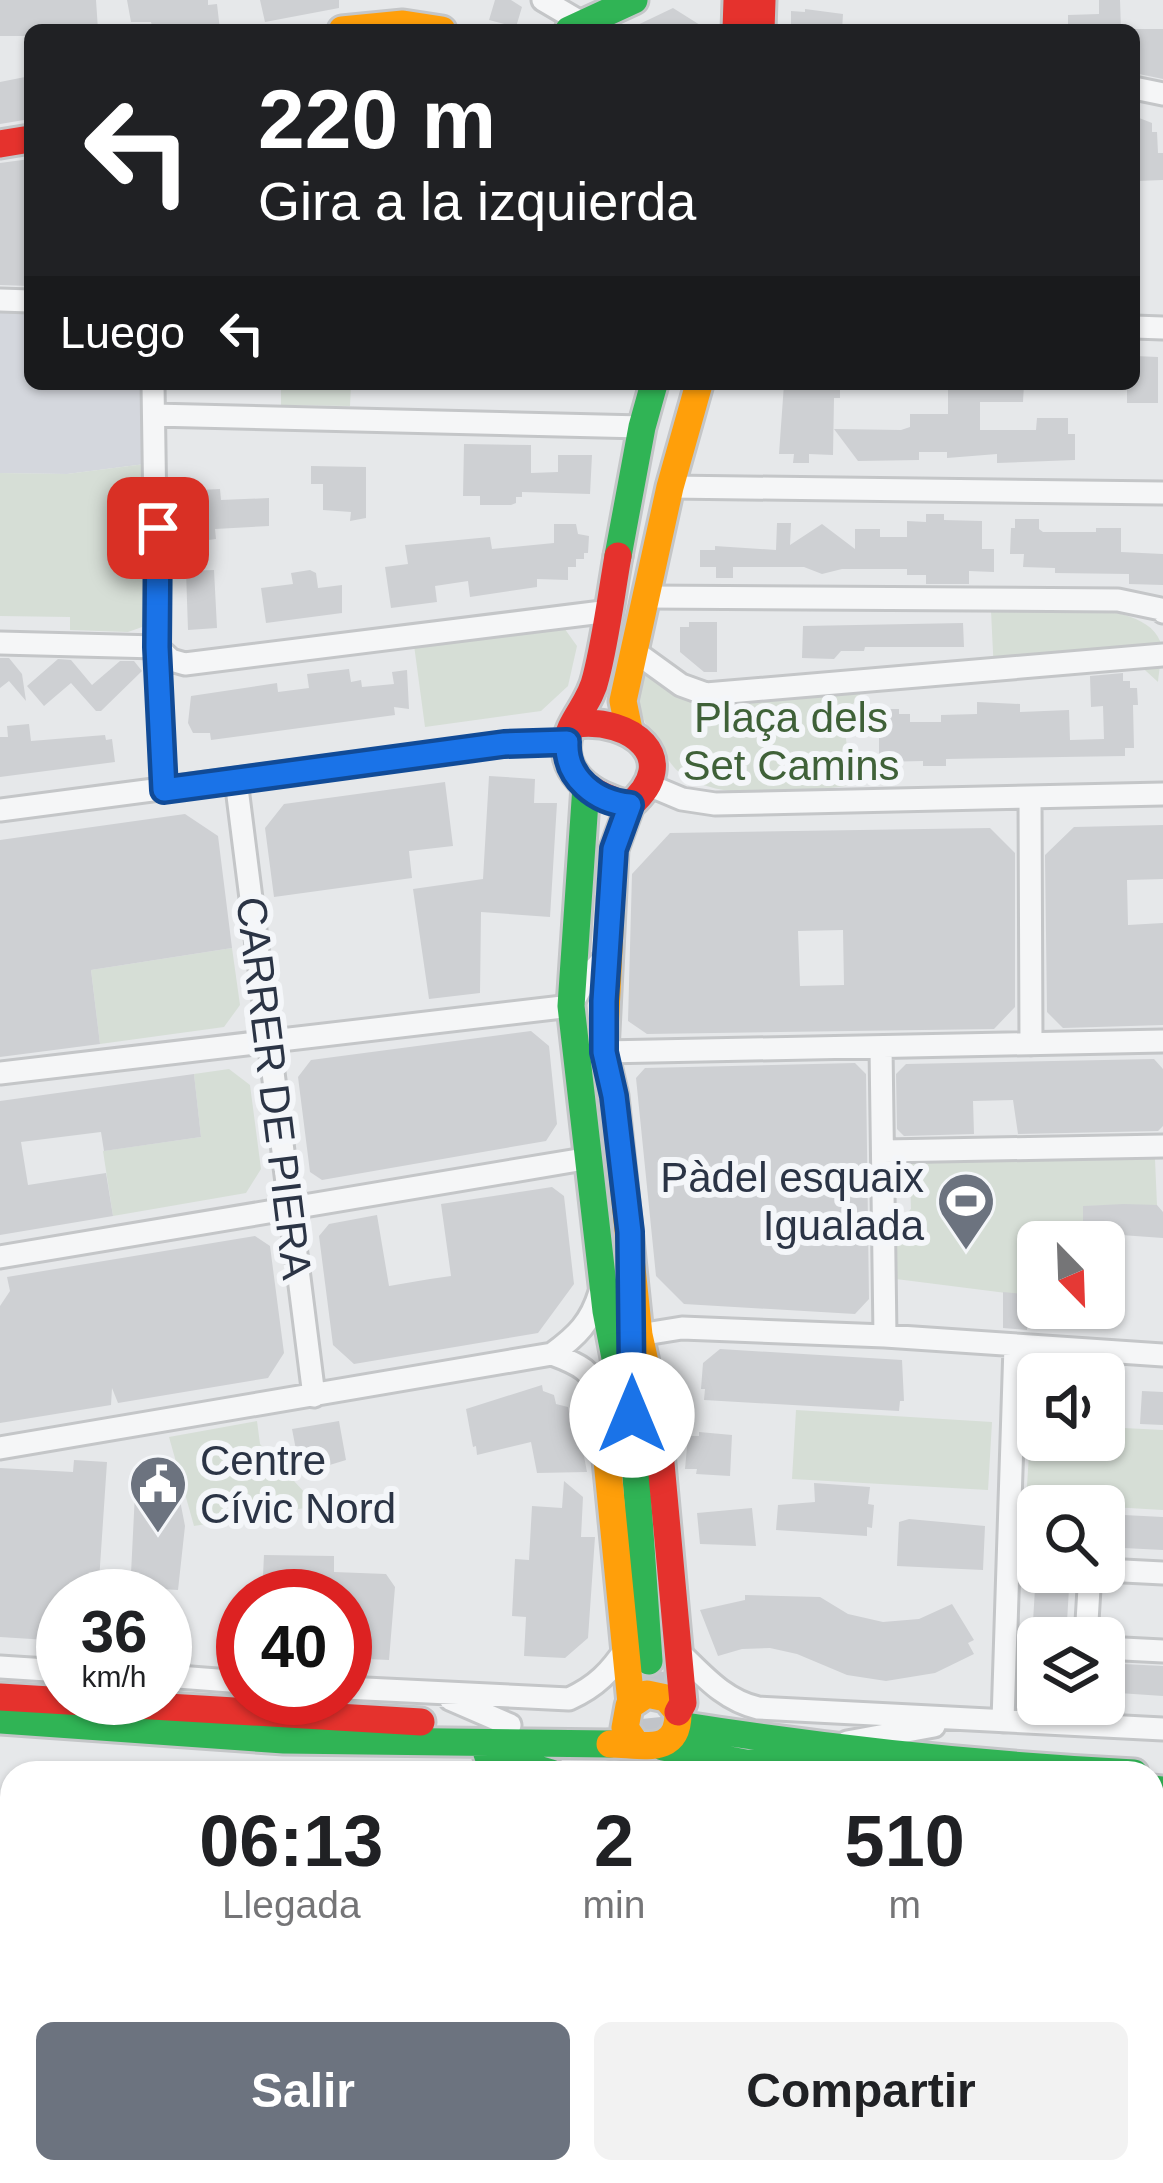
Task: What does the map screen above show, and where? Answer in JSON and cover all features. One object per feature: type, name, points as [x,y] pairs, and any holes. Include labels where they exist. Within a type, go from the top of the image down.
[{"type":"street","points":[[543,0],[576,24]]},
{"type":"street","points":[[589,24],[634,0]]},
{"type":"street","points":[[153,390],[164,790]]},
{"type":"street","points":[[652,390],[592,694],[572,733],[568,762],[586,786],[607,801],[640,796],[715,804],[1163,794]]},
{"type":"street","points":[[628,730],[622,701],[670,487],[697,390]]},
{"type":"street","points":[[154,416],[642,427]]},
{"type":"street","points":[[670,487],[1163,493]]},
{"type":"street","points":[[647,597],[1118,600],[1163,612]]},
{"type":"street","points":[[0,643],[157,647],[171,660],[185,664],[610,611]]},
{"type":"street","points":[[634,652],[681,685],[706,694],[1163,655]]},
{"type":"street","points":[[0,810],[504,744],[572,733],[604,719],[628,730],[651,755],[655,779],[640,796],[614,849],[604,1052],[614,1096],[639,1335],[656,1409],[679,1652],[683,1702],[662,1745]]},
{"type":"street","name":"CARRER DE PIERA","points":[[236,780],[314,1396]]},
{"type":"street","points":[[586,786],[571,1006],[604,1280],[604,1406],[627,1646],[625,1728],[662,1745],[736,1761]]},
{"type":"street","points":[[1030,798],[1031,1044]]},
{"type":"street","points":[[0,1073],[571,1006],[607,955]]},
{"type":"street","points":[[604,1052],[1163,1041]]},
{"type":"street","points":[[881,1047],[885,1336]]},
{"type":"street","points":[[884,1151],[1163,1146]]},
{"type":"street","points":[[0,1257],[590,1158]]},
{"type":"street","points":[[0,1448],[553,1354],[577,1336],[592,1316],[604,1280]]},
{"type":"street","points":[[634,1296],[633,1452],[650,1672]]},
{"type":"street","points":[[606,1311],[633,1452]]},
{"type":"street","points":[[639,1335],[682,1328],[1163,1355]]},
{"type":"street","points":[[1003,1721],[1015,1346]]},
{"type":"street","points":[[553,1354],[596,1379],[604,1406]]},
{"type":"street","points":[[1125,1571],[1163,1573]]},
{"type":"street","points":[[372,1689],[568,1699],[593,1688],[627,1646]]},
{"type":"street","points":[[1125,1649],[1163,1651]]},
{"type":"street","points":[[679,1652],[722,1694],[758,1708],[1163,1729]]},
{"type":"street","points":[[0,1667],[36,1669]]},
{"type":"street","points":[[438,1693],[510,1725]]},
{"type":"street","points":[[0,1697],[346,1720],[599,1725],[641,1696],[660,1695],[662,1745]]},
{"type":"street","points":[[820,1747],[976,1719]]},
{"type":"street","points":[[0,1720],[284,1740],[820,1747],[961,1761]]},
{"type":"street","points":[[446,1743],[509,1761]]},
{"type":"shaded area","points":[[0,313],[24,313],[24,390],[141,390],[145,464],[67,474],[0,473]]},
{"type":"green space","points":[[281,390],[351,390],[350,406],[281,405]]},
{"type":"green space","points":[[145,464],[145,626],[128,632],[70,630],[70,617],[0,616],[0,473],[67,474]]},
{"type":"green space","points":[[1078,606],[1124,615],[1155,632],[1161,645],[1158,682],[1134,660],[994,673],[991,611]]},
{"type":"green space","points":[[562,625],[577,646],[568,686],[541,711],[425,727],[414,645]]},
{"type":"green space","name":"Plaça dels Set Camins","points":[[641,672],[665,684],[866,687],[843,717],[848,754],[881,781],[777,793],[721,790],[698,783],[673,766],[647,726],[639,701]]},
{"type":"green space","points":[[232,948],[240,1005],[224,1027],[100,1044],[91,970]]},
{"type":"green space","points":[[229,1069],[250,1085],[261,1169],[246,1193],[113,1216],[103,1151],[201,1137],[194,1074]]},
{"type":"green space","points":[[1154,1136],[1157,1205],[1083,1206],[1083,1221],[1017,1221],[1017,1294],[896,1279],[894,1226],[911,1209],[909,1140]]},
{"type":"green space","points":[[796,1410],[992,1422],[988,1490],[792,1479]]},
{"type":"green space","points":[[257,1421],[260,1444],[317,1506],[194,1526],[169,1437]]},
{"type":"green space","points":[[1125,1428],[1163,1430],[1163,1510],[1125,1508],[1125,1485],[1027,1485],[1029,1461],[1125,1461]]},
{"type":"building","points":[[0,0],[96,0],[98,24],[24,24],[24,36],[0,36]]},
{"type":"building","points":[[127,0],[208,0],[208,5],[217,4],[219,24],[152,24],[131,22]]},
{"type":"building","points":[[260,0],[339,0],[339,8],[265,22]]},
{"type":"building","points":[[495,0],[511,0],[522,7],[517,24],[489,20]]},
{"type":"building","points":[[1099,0],[1120,0],[1121,24],[1068,24],[1068,15],[1099,14]]},
{"type":"building","points":[[673,8],[698,24],[640,24]]},
{"type":"building","points":[[791,11],[843,14],[842,24],[791,24]]},
{"type":"building","points":[[1140,29],[1163,29],[1163,79],[1140,74]]},
{"type":"building","points":[[24,77],[24,120],[0,124],[0,82]]},
{"type":"building","points":[[1140,118],[1152,123],[1152,132],[1157,132],[1163,180],[1140,181]]},
{"type":"building","points":[[24,160],[24,286],[0,285],[0,163]]},
{"type":"building","points":[[1140,356],[1158,357],[1158,403],[1127,403],[1127,390],[1140,390]]},
{"type":"building","points":[[784,390],[840,390],[840,398],[834,398],[833,455],[809,454],[809,463],[793,463],[794,454],[779,454]]},
{"type":"building","points":[[948,390],[1024,390],[1023,402],[980,402],[980,430],[1036,430],[1037,418],[1068,418],[1068,434],[1075,434],[1075,460],[997,463],[997,454],[947,458],[947,452],[919,452],[919,460],[858,461],[834,429],[901,430],[910,427],[910,414],[948,414]]},
{"type":"building","points":[[464,444],[531,445],[531,473],[558,472],[558,455],[592,455],[590,494],[522,492],[511,505],[480,505],[480,496],[463,496]]},
{"type":"building","points":[[311,466],[366,467],[366,518],[350,521],[351,512],[323,510],[323,484],[311,484]]},
{"type":"building","points":[[199,484],[199,490],[220,489],[221,500],[269,498],[269,526],[215,529],[216,539],[193,542],[191,516],[178,516],[177,485]]},
{"type":"building","points":[[926,514],[944,514],[944,520],[982,521],[982,549],[994,549],[994,572],[969,571],[969,584],[926,584],[926,575],[907,575],[907,569],[842,569],[822,574],[804,567],[733,567],[733,578],[716,578],[716,567],[700,567],[700,550],[715,550],[715,546],[776,550],[777,523],[791,523],[790,545],[822,524],[855,549],[855,529],[880,529],[880,537],[907,537],[907,521],[926,522]]},
{"type":"building","points":[[1015,519],[1039,519],[1043,532],[1121,528],[1121,552],[1163,554],[1163,585],[1129,584],[1129,574],[1055,573],[1055,568],[1023,567],[1024,554],[1010,554]]},
{"type":"building","points":[[554,524],[576,524],[578,534],[589,536],[588,553],[576,559],[576,567],[568,567],[568,580],[537,579],[537,587],[470,597],[468,581],[435,586],[437,602],[391,608],[385,567],[408,564],[405,545],[490,537],[492,549],[554,543]]},
{"type":"building","points":[[214,570],[217,628],[188,630],[186,571]]},
{"type":"building","points":[[291,573],[316,573],[318,588],[342,585],[342,613],[266,623],[261,588],[293,584]]},
{"type":"building","points":[[689,622],[717,622],[717,672],[704,672],[680,652],[680,627],[689,627]]},
{"type":"building","points":[[963,623],[964,647],[865,647],[864,651],[841,651],[834,659],[802,658],[803,626]]},
{"type":"building","points":[[0,658],[9,658],[22,674],[26,701],[9,681],[0,688]]},
{"type":"building","points":[[58,659],[71,660],[92,685],[120,661],[134,661],[142,671],[101,711],[71,683],[44,706],[27,686]]},
{"type":"building","points":[[349,669],[351,682],[361,680],[362,687],[394,684],[392,672],[407,670],[409,709],[394,707],[395,715],[211,740],[210,733],[193,733],[188,723],[191,696],[277,683],[278,692],[309,688],[307,674]]},
{"type":"building","points":[[1123,673],[1123,681],[1137,688],[1138,705],[1133,705],[1134,748],[1125,748],[1125,756],[946,759],[946,766],[923,766],[923,761],[879,762],[879,737],[874,737],[877,709],[899,709],[899,714],[910,714],[910,722],[941,722],[941,715],[977,714],[977,702],[1020,704],[1020,712],[1069,710],[1070,740],[1104,739],[1103,706],[1091,707],[1090,676]]},
{"type":"building","points":[[29,724],[31,741],[105,735],[106,740],[112,739],[115,762],[0,777],[0,737],[8,737],[7,726]]},
{"type":"building","points":[[489,776],[535,779],[534,803],[557,803],[550,917],[481,912],[480,993],[429,999],[413,889],[483,879]]},
{"type":"building","points":[[445,782],[453,846],[409,851],[412,878],[274,897],[265,828],[284,804]]},
{"type":"building","points":[[185,814],[218,836],[232,948],[91,970],[100,1044],[0,1057],[0,840]]},
{"type":"building","points":[[1163,825],[1163,879],[1127,880],[1128,925],[1163,923],[1163,1025],[1063,1028],[1047,1012],[1045,855],[1074,827]]},
{"type":"building","points":[[990,828],[1015,853],[1015,1007],[994,1029],[647,1034],[628,1021],[632,874],[670,833]],"holes":[[[843,930],[844,985],[800,986],[798,931]]]},
{"type":"building","points":[[531,1031],[549,1046],[557,1124],[546,1141],[322,1180],[310,1172],[298,1077],[311,1060]]},
{"type":"building","points":[[1154,1059],[1163,1069],[1163,1126],[1158,1131],[1018,1134],[1013,1100],[973,1101],[974,1134],[904,1136],[897,1129],[896,1074],[906,1064]]},
{"type":"building","points":[[855,1063],[866,1074],[869,1299],[855,1314],[684,1304],[656,1276],[636,1078],[645,1068]]},
{"type":"building","points":[[194,1074],[201,1137],[104,1151],[101,1132],[21,1142],[28,1185],[106,1173],[113,1216],[0,1235],[0,1101]]},
{"type":"building","points":[[552,1187],[564,1196],[574,1284],[538,1333],[354,1364],[333,1345],[319,1236],[329,1224],[377,1215],[389,1286],[451,1276],[441,1204]]},
{"type":"building","points":[[1157,1205],[1163,1212],[1163,1238],[1125,1235],[1125,1221],[1083,1221],[1083,1206]]},
{"type":"building","points":[[255,1236],[270,1246],[284,1353],[268,1378],[118,1403],[112,1388],[111,1405],[0,1423],[0,1306],[10,1291],[7,1277]]},
{"type":"building","points":[[1003,1292],[1017,1294],[1017,1329],[1027,1330],[1003,1328]]},
{"type":"building","points":[[720,1349],[902,1360],[904,1401],[899,1411],[704,1400],[703,1363]]},
{"type":"building","points":[[542,1385],[543,1391],[554,1395],[556,1404],[568,1407],[573,1437],[580,1435],[587,1472],[537,1473],[531,1442],[477,1455],[466,1409]]},
{"type":"building","points":[[1142,1391],[1163,1392],[1163,1425],[1140,1424]]},
{"type":"building","points":[[339,1421],[346,1460],[310,1471],[302,1454],[297,1455],[292,1429]]},
{"type":"building","points":[[699,1432],[732,1435],[730,1476],[685,1469],[688,1436],[699,1436]]},
{"type":"building","points":[[74,1460],[107,1462],[100,1569],[36,1569],[36,1639],[0,1637],[0,1468],[73,1472]]},
{"type":"building","points":[[564,1481],[583,1497],[581,1537],[595,1537],[588,1638],[565,1658],[524,1656],[526,1617],[512,1616],[515,1559],[529,1560],[532,1506],[562,1508]]},
{"type":"building","points":[[814,1483],[870,1487],[868,1504],[874,1505],[867,1536],[776,1530],[778,1505],[815,1502]]},
{"type":"building","name":"Centre Cívic Nord","points":[[177,1485],[185,1526],[180,1569],[131,1569],[135,1493]]},
{"type":"building","points":[[752,1508],[756,1546],[700,1544],[697,1513]]},
{"type":"building","points":[[1125,1515],[1163,1517],[1163,1550],[1125,1548]]},
{"type":"building","points":[[899,1522],[985,1526],[983,1570],[897,1566]]},
{"type":"building","points":[[264,1555],[334,1556],[334,1569],[263,1569]]},
{"type":"building","points":[[372,1573],[386,1574],[395,1587],[389,1660],[372,1659]]},
{"type":"building","points":[[1035,1593],[1069,1593],[1067,1617],[1033,1617]]},
{"type":"building","points":[[745,1595],[820,1597],[848,1614],[883,1622],[919,1619],[952,1604],[974,1640],[968,1643],[974,1654],[935,1673],[886,1681],[847,1675],[770,1648],[718,1656],[700,1610],[745,1600]]},
{"type":"building","points":[[1125,1664],[1163,1666],[1163,1696],[1125,1693]]},
{"type":"tunnel","points":[[649,1673],[658,1761]]},
{"type":"traffic: fast","points":[[582,24],[634,0]]},
{"type":"traffic: fast","points":[[618,556],[652,390]]},
{"type":"traffic: fast","points":[[586,786],[571,1006],[606,1311],[633,1452]]},
{"type":"traffic: fast","points":[[633,1433],[649,1661]]},
{"type":"traffic: fast","points":[[0,1720],[284,1740],[610,1744]]},
{"type":"traffic: fast","points":[[679,1725],[968,1761]]},
{"type":"traffic: fast","points":[[663,1747],[735,1761]]},
{"type":"traffic: fast","points":[[487,1754],[511,1761]]},
{"type":"traffic: slow","points":[[629,730],[623,701],[670,487],[697,390]]},
{"type":"traffic: slow","points":[[630,805],[614,849],[604,1052],[614,1096],[639,1335],[648,1376]]},
{"type":"traffic: slow","points":[[605,1377],[605,1440],[631,1703]]},
{"type":"traffic: slow","points":[[610,1744],[645,1746],[665,1742],[677,1726],[678,1712],[666,1698],[647,1694],[629,1706],[625,1728],[636,1744]]},
{"type":"traffic: jam","points":[[736,24],[737,0]]},
{"type":"traffic: jam","points":[[761,24],[762,0]]},
{"type":"traffic: jam","points":[[0,144],[24,140]]},
{"type":"traffic: jam","points":[[576,724],[615,727],[644,744],[652,772],[630,805],[591,789],[567,757],[571,728],[596,677],[618,556]]},
{"type":"traffic: jam","points":[[648,1376],[656,1409],[683,1703],[678,1712]]},
{"type":"traffic: jam","points":[[0,1697],[421,1722]]},
{"type":"place","name":"Pàdel esquaix Igualada","points":[[966,1252]]},
{"type":"place","name":"Centre Cívic Nord","points":[[158,1535]]},
{"type":"route","points":[[158,528],[157,647],[164,790],[504,744],[567,742],[568,762],[586,786],[607,801],[630,805],[614,849],[611,874],[604,1052],[614,1096],[630,1232],[632,1415]]}]
